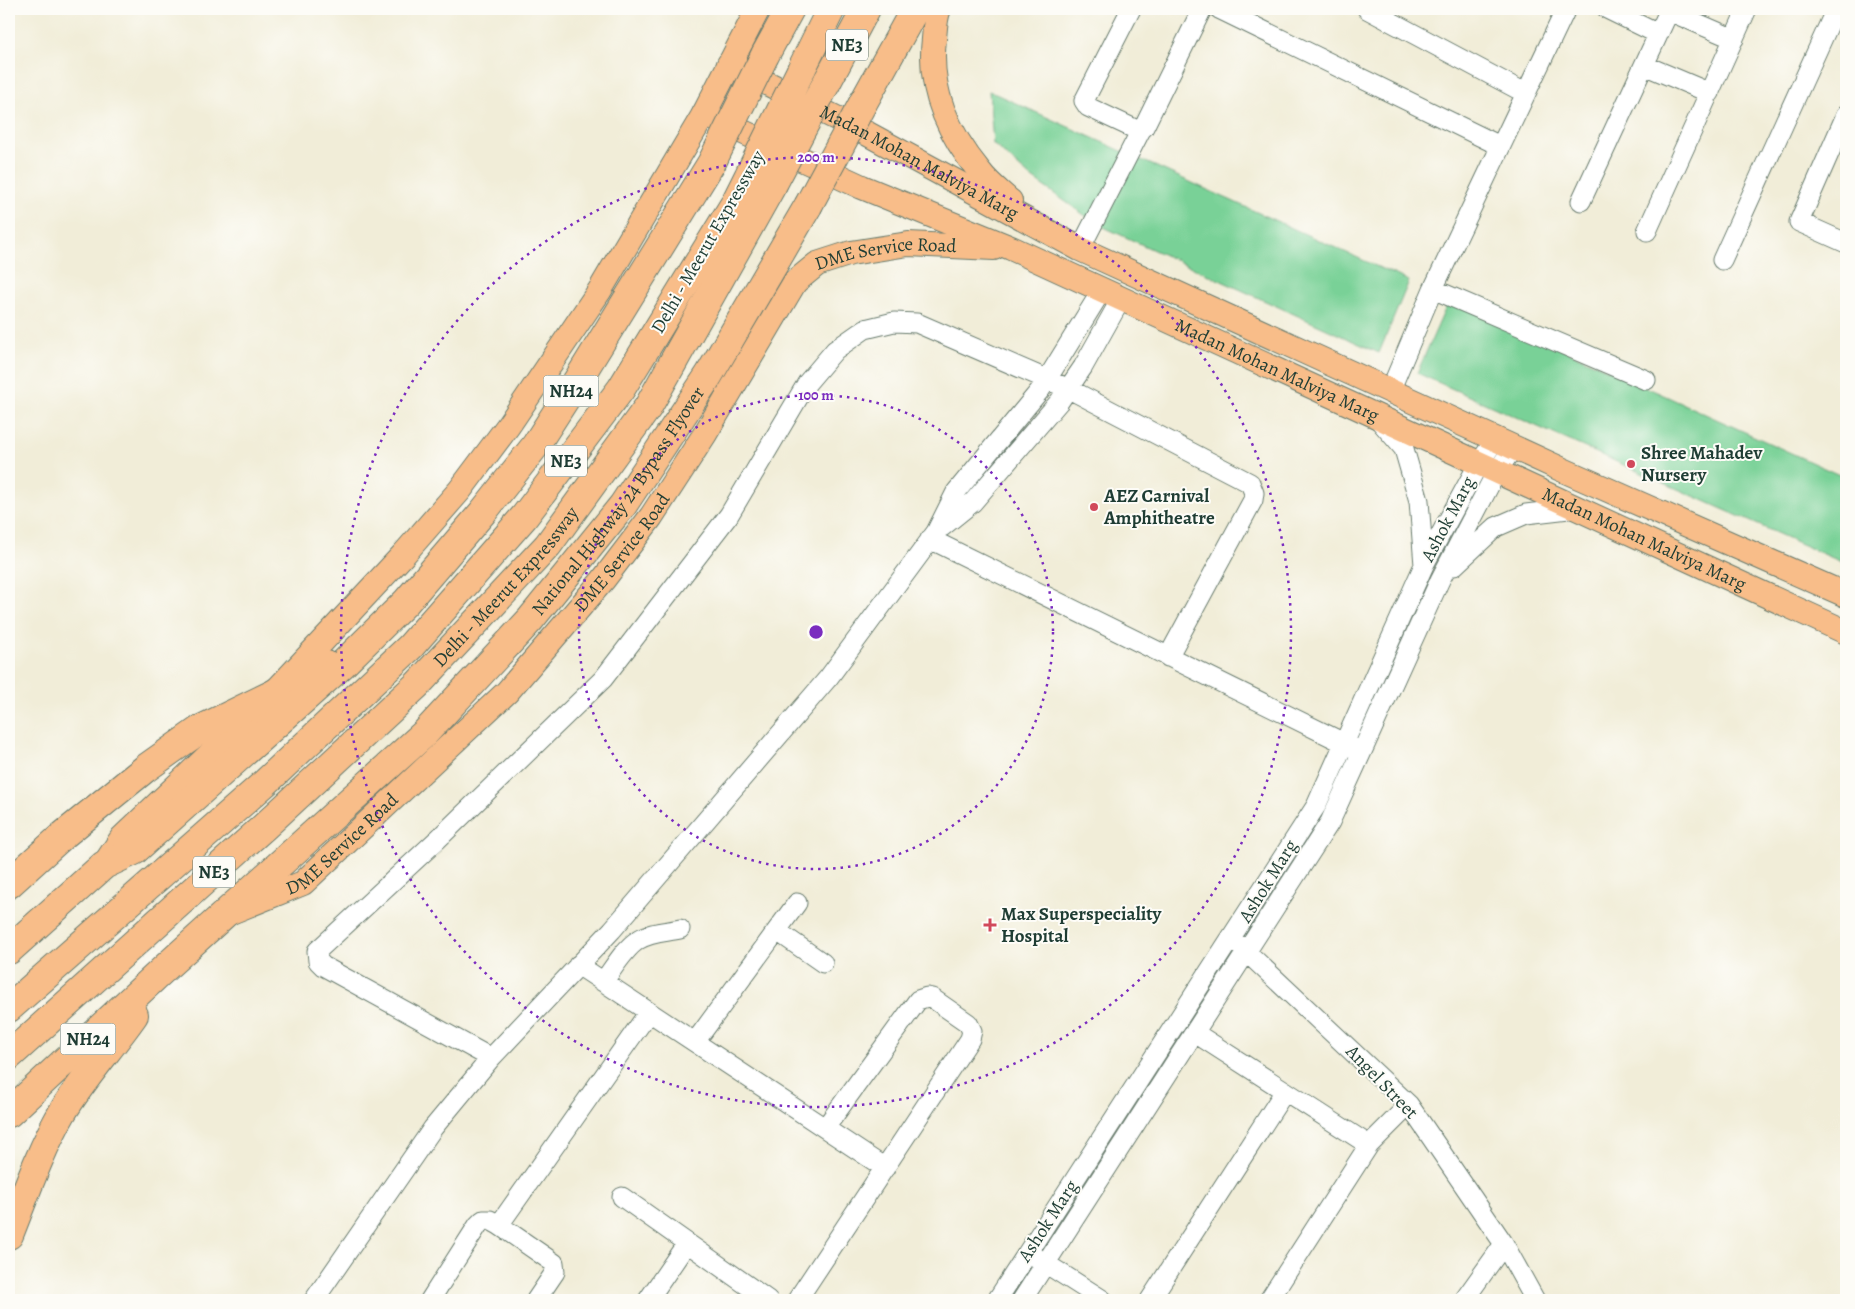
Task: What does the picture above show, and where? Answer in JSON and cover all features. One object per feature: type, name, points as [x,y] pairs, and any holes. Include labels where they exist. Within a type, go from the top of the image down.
[{"type":"highway","name":"NH24","points":[[379,629],[406,602],[483,512],[535,446],[582,374],[712,162],[790,9]]},
{"type":"highway","name":"Delhi - Meerut Expressway","points":[[9,1056],[258,832],[417,685],[548,545],[648,407],[761,179],[801,70],[831,9]]},
{"type":"highway","name":"Delhi - Meerut Expressway","points":[[9,1008],[266,782],[410,647],[524,518],[621,389],[735,203],[761,179],[827,82],[866,9]]},
{"type":"highway","name":"National Highway 24 Bypass Flyover","points":[[167,966],[425,733],[530,620],[628,497],[714,367],[808,206],[915,9]]},
{"type":"highway","points":[[9,884],[61,837],[146,768],[201,729],[322,668],[379,629]]},
{"type":"highway","points":[[9,950],[104,865],[134,852],[343,664],[379,629]]},
{"type":"highway","name":"NH24","points":[[9,1113],[167,966]]},
{"type":"highway","points":[[9,1235],[34,1174],[62,1114],[86,1076],[132,1017],[167,966]]},
{"type":"main road","points":[[104,865],[122,838],[273,694],[404,554],[460,490],[508,426],[600,290],[704,114],[758,9]]},
{"type":"main road","points":[[939,9],[933,49],[933,72],[936,93],[944,116],[954,136],[980,173],[1034,224]]},
{"type":"main road","name":"Madan Mohan Malviya Marg","points":[[729,64],[868,134],[1080,249],[1505,443],[1846,595]]},
{"type":"main road","name":"Madan Mohan Malviya Marg","points":[[704,114],[862,188],[1011,248],[1846,632]]},
{"type":"main road","name":"DME Service Road","points":[[222,916],[303,882],[507,692],[603,580],[651,517],[705,434],[796,282],[817,264],[852,253],[908,244],[1011,248]]},
{"type":"street","points":[[1131,9],[1084,101],[1088,107],[1140,130]]},
{"type":"street","points":[[1080,249],[1140,130],[1144,127],[1202,9]]},
{"type":"street","points":[[1219,9],[1500,146]]},
{"type":"street","points":[[1367,9],[1525,93]]},
{"type":"street","points":[[1390,391],[1433,289],[1566,9]]},
{"type":"street","points":[[1607,9],[1658,34]]},
{"type":"street","points":[[1647,231],[1748,9]]},
{"type":"street","points":[[1722,260],[1836,9]]},
{"type":"street","points":[[1581,201],[1669,10],[1734,40]]},
{"type":"street","points":[[1644,64],[1710,93]]},
{"type":"street","points":[[1846,115],[1799,222],[1846,243]]},
{"type":"street","points":[[1433,289],[1646,380]]},
{"type":"street","points":[[314,1300],[433,1128],[491,1058],[619,922],[829,677],[933,536],[956,492],[1041,389],[1046,379],[1111,295]]},
{"type":"street","points":[[933,536],[973,502],[1069,389],[1111,295]]},
{"type":"street","points":[[491,1058],[323,966],[318,960],[317,951],[437,840],[603,679],[729,515],[807,383],[835,350],[866,329],[894,322],[917,323],[1069,389],[1250,482],[1253,488],[1253,500],[1168,657]]},
{"type":"street","points":[[1374,415],[1404,449],[1419,502],[1424,565]]},
{"type":"street","name":"Ashok Marg","points":[[997,1300],[1316,806],[1424,565],[1505,443]]},
{"type":"street","name":"Ashok Marg","points":[[1022,1300],[1330,822],[1440,580],[1488,467]]},
{"type":"street","points":[[1440,580],[1496,526],[1526,514],[1577,508]]},
{"type":"street","points":[[933,536],[1168,657],[1362,752]]},
{"type":"street","points":[[695,1042],[797,903]]},
{"type":"street","points":[[603,982],[637,940],[651,934],[680,929]]},
{"type":"street","points":[[777,930],[823,963]]},
{"type":"street","name":"Angel Street","points":[[1232,938],[1409,1105],[1504,1244],[1535,1300]]},
{"type":"street","points":[[578,966],[885,1168]]},
{"type":"street","points":[[798,1300],[972,1036],[971,1027],[968,1022],[932,998],[921,998],[915,1003],[825,1128]]},
{"type":"street","points":[[499,1225],[649,1012]]},
{"type":"street","points":[[1195,1033],[1369,1145]]},
{"type":"street","points":[[1150,1300],[1285,1091]]},
{"type":"street","points":[[1269,1300],[1369,1145],[1409,1105]]},
{"type":"street","points":[[622,1197],[768,1300]]},
{"type":"street","points":[[430,1300],[483,1220],[490,1220],[499,1225],[554,1263],[555,1272],[536,1300]]},
{"type":"street","points":[[648,1300],[687,1243]]},
{"type":"street","points":[[1464,1300],[1504,1244]]},
{"type":"street","points":[[1028,1252],[1045,1265],[1103,1300]]},
{"type":"green space","points":[[989,91],[1409,281],[1379,353],[1097,224],[1032,178],[993,144]]},
{"type":"green space","points":[[1450,298],[1846,478],[1846,564],[1417,373]]},
{"type":"place","name":"Shree Mahadev Nursery","points":[[1631,464]]},
{"type":"place","name":"AEZ Carnival Amphitheatre","points":[[1094,507]]},
{"type":"place","name":"Max Superspeciality Hospital","points":[[990,925]]}]
